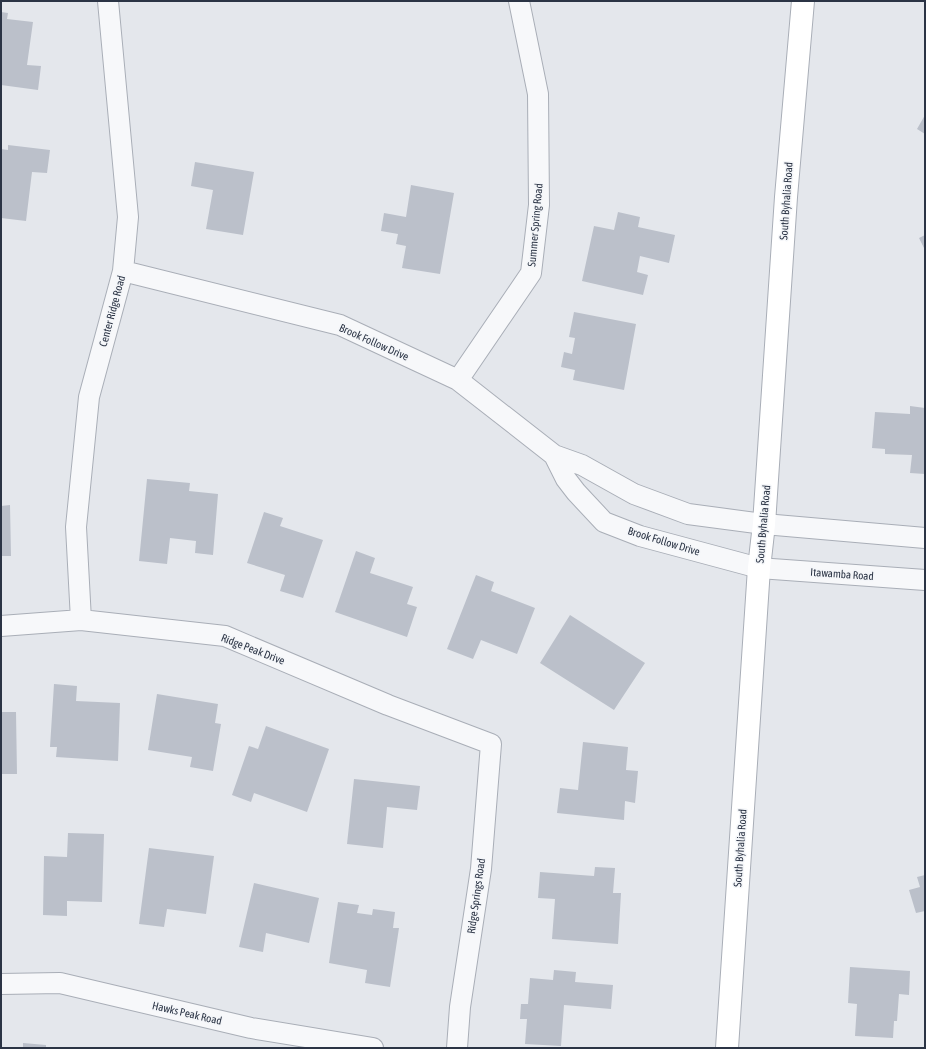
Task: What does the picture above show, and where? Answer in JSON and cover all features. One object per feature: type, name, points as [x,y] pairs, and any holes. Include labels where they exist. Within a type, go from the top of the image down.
[{"type":"main road","name":"South Byhalia Road","points":[[727,1048],[759,568],[764,524],[786,197],[803,1]]},
{"type":"street","name":"Center Ridge Road","points":[[81,620],[76,527],[89,397],[123,271],[128,217],[108,1]]},
{"type":"street","name":"Summer Spring Road","points":[[458,380],[531,273],[539,205],[538,94],[519,1]]},
{"type":"street","name":"Brook Follow Drive","points":[[123,271],[340,325],[458,380],[554,455],[582,465],[634,494],[688,514],[764,524]]},
{"type":"street","name":"Brook Follow Drive","points":[[554,455],[566,479],[604,522],[640,536],[759,568]]},
{"type":"street","points":[[764,524],[925,538]]},
{"type":"street","name":"Itawamba Road","points":[[759,568],[925,580]]},
{"type":"street","name":"Ridge Peak Drive","points":[[1,626],[81,620],[225,636],[388,706],[491,744]]},
{"type":"street","name":"Ridge Springs Road","points":[[457,1048],[460,1008],[481,869],[491,744]]},
{"type":"street","name":"Hawks Peak Road","points":[[1,984],[60,983],[251,1028],[373,1048]]},
{"type":"building","points":[[1,12],[8,13],[7,19],[33,22],[27,65],[41,66],[38,90],[1,85]]},
{"type":"building","points":[[925,115],[925,134],[917,129]]},
{"type":"building","points":[[8,145],[50,150],[47,173],[32,172],[26,221],[1,218],[1,149],[8,150]]},
{"type":"building","points":[[195,162],[254,172],[243,235],[206,229],[213,190],[191,186]]},
{"type":"building","points":[[411,185],[454,193],[440,274],[402,268],[406,246],[396,244],[398,234],[381,231],[384,213],[406,217]]},
{"type":"building","points":[[618,212],[640,217],[638,227],[675,235],[669,263],[640,256],[637,272],[648,275],[643,295],[582,281],[594,226],[614,230]]},
{"type":"building","points":[[925,235],[925,250],[919,238]]},
{"type":"building","points":[[574,312],[636,324],[624,390],[573,380],[575,370],[561,367],[564,352],[572,354],[575,338],[569,337]]},
{"type":"building","points":[[910,406],[925,408],[925,474],[910,473],[912,455],[885,454],[885,449],[872,448],[875,412],[910,414]]},
{"type":"building","points":[[147,479],[190,483],[189,491],[218,494],[213,555],[195,553],[196,541],[170,538],[167,564],[139,561]]},
{"type":"building","points":[[10,505],[11,556],[1,556],[1,506]]},
{"type":"building","points":[[264,512],[283,518],[280,526],[323,540],[303,598],[280,591],[285,575],[247,563]]},
{"type":"building","points":[[356,551],[375,558],[370,573],[413,587],[407,604],[417,607],[407,637],[335,612]]},
{"type":"building","points":[[476,575],[494,582],[491,591],[535,608],[517,654],[481,640],[473,659],[447,649]]},
{"type":"building","points":[[570,615],[645,663],[614,710],[540,663]]},
{"type":"building","points":[[54,684],[77,686],[76,701],[120,703],[118,761],[56,757],[57,747],[50,747]]},
{"type":"building","points":[[157,694],[218,704],[215,723],[221,724],[213,771],[190,767],[192,757],[148,750]]},
{"type":"building","points":[[1,712],[16,712],[17,774],[1,774]]},
{"type":"building","points":[[266,726],[329,749],[307,812],[254,793],[251,802],[232,795],[249,746],[258,749]]},
{"type":"building","points":[[583,742],[628,747],[626,770],[638,771],[635,803],[625,801],[624,820],[557,813],[560,788],[578,790]]},
{"type":"building","points":[[354,779],[420,786],[417,810],[387,807],[383,848],[347,844]]},
{"type":"building","points":[[68,833],[104,834],[102,902],[67,901],[67,916],[43,915],[44,856],[67,857]]},
{"type":"building","points":[[149,848],[214,856],[206,914],[167,909],[164,927],[139,924]]},
{"type":"building","points":[[595,867],[615,868],[613,893],[621,893],[618,944],[552,939],[555,899],[538,898],[540,872],[594,876]]},
{"type":"building","points":[[925,875],[925,911],[916,913],[909,890],[920,887],[917,877]]},
{"type":"building","points":[[254,883],[319,898],[309,943],[266,933],[263,952],[239,947]]},
{"type":"building","points":[[338,902],[359,905],[357,913],[372,915],[373,909],[395,912],[393,928],[399,928],[390,987],[365,983],[367,970],[329,963]]},
{"type":"building","points":[[850,967],[910,971],[909,995],[899,994],[897,1021],[894,1021],[893,1038],[855,1036],[857,1004],[848,1003]]},
{"type":"building","points":[[554,970],[576,972],[575,982],[613,985],[611,1009],[564,1005],[561,1046],[525,1044],[527,1019],[520,1019],[521,1004],[528,1004],[530,978],[553,980]]},
{"type":"building","points":[[23,1043],[46,1045],[46,1048],[23,1048]]}]
